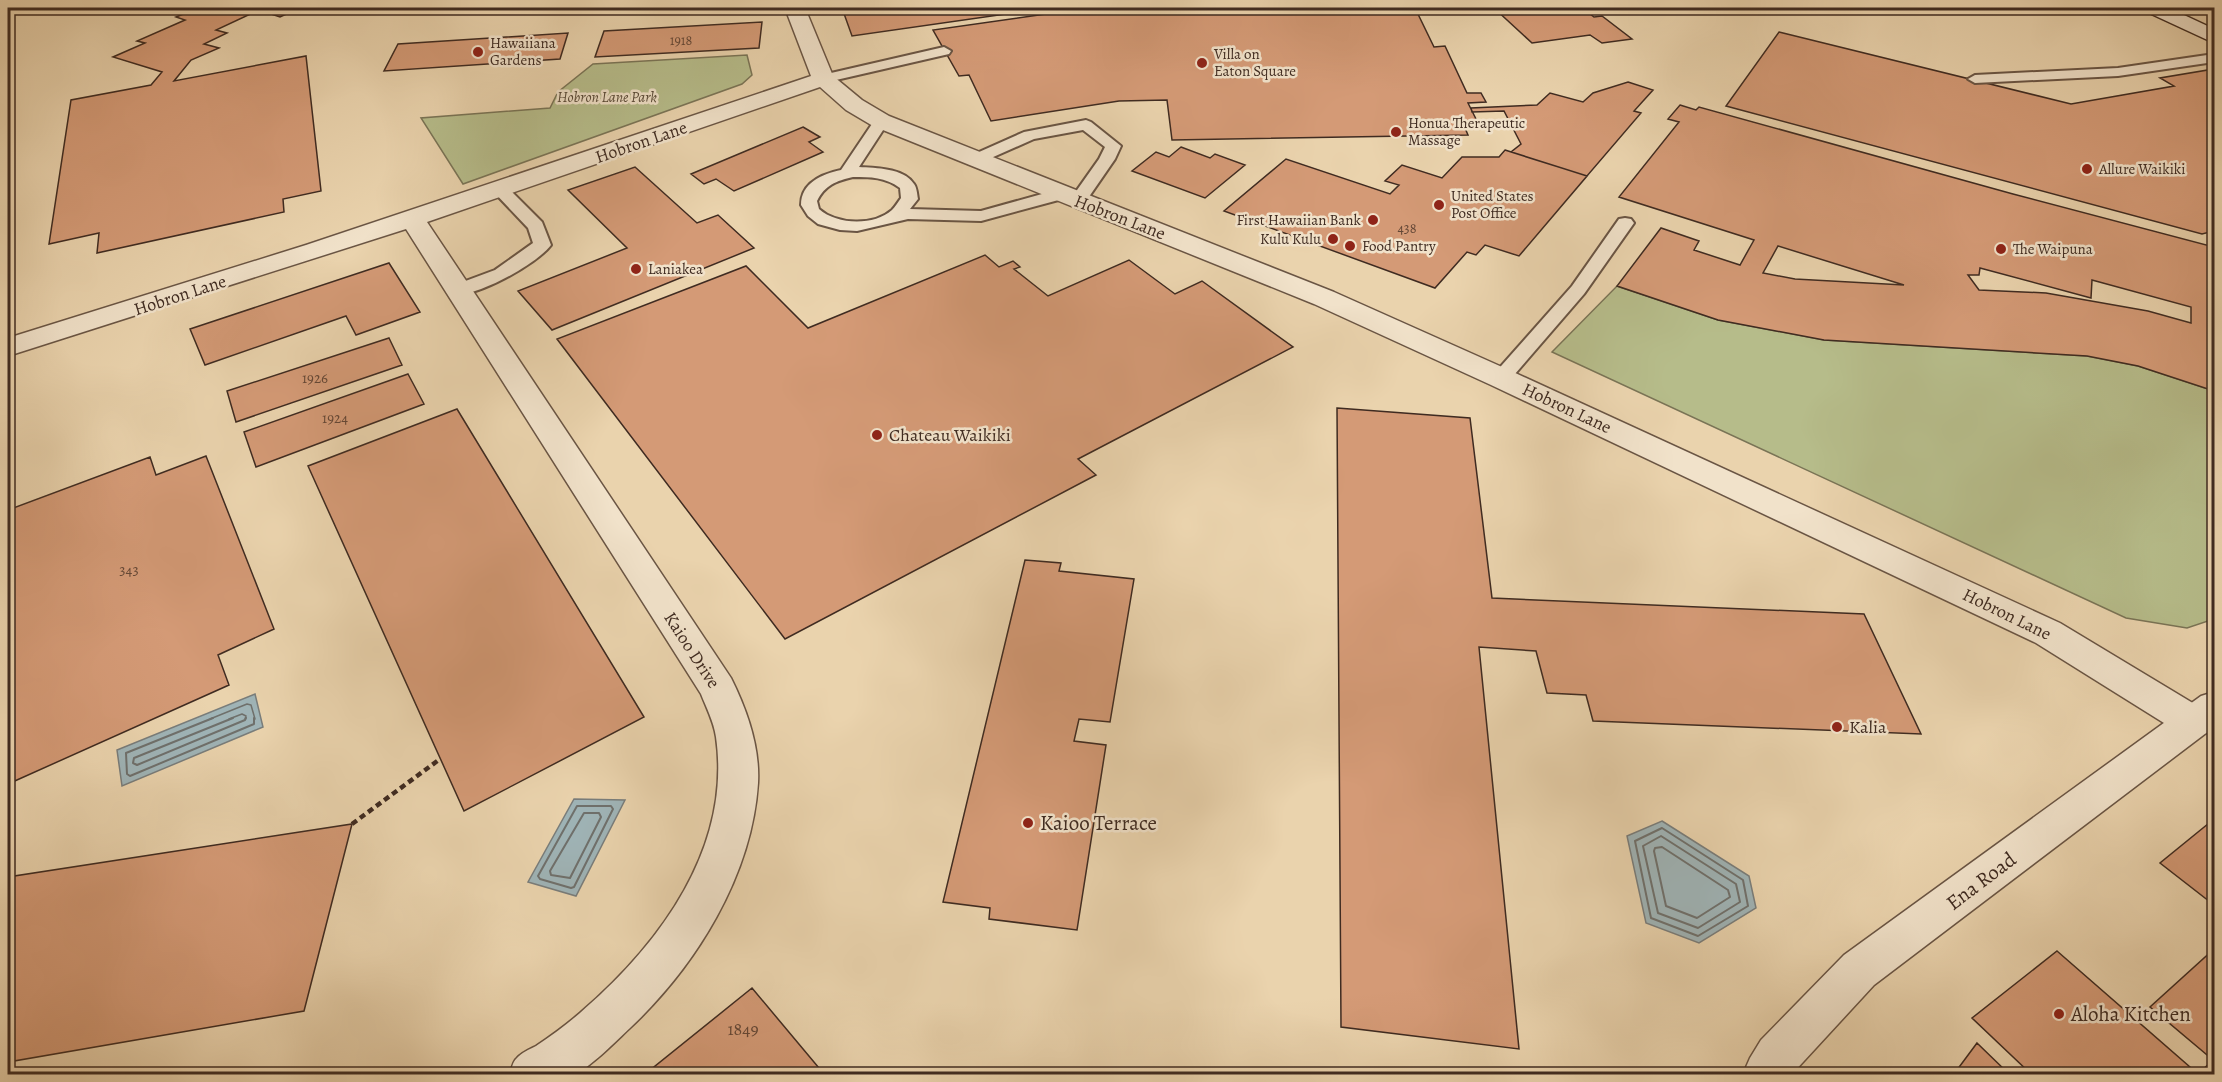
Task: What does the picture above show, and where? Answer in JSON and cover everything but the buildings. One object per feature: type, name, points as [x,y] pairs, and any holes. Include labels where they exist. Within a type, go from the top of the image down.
[{"type":"street","points":[[795,8],[823,79]]},
{"type":"street","points":[[2154,8],[2214,37]]},
{"type":"street","name":"Hobron Lane","points":[[8,347],[413,220],[823,79],[855,105],[881,121],[1323,298],[1501,378],[2048,633],[2204,714]]},
{"type":"street","name":"Kaioo Drive","points":[[413,220],[718,689],[729,718],[738,763],[736,802],[730,833],[708,890],[684,932],[659,965],[597,1029],[533,1074]]},
{"type":"street","name":"Ena Road","points":[[1766,1074],[1777,1056],[1859,970],[2204,714]]},
{"type":"lane","points":[[823,79],[944,51]]},
{"type":"lane","points":[[1975,79],[2118,72],[2214,58]]},
{"type":"lane","points":[[848,173],[881,121]]},
{"type":"lane","points":[[897,215],[974,217],[1069,197],[1113,146],[1086,125],[1029,135],[976,159]]},
{"type":"lane","points":[[880,172],[904,181],[910,189],[911,198],[907,206],[897,215],[883,221],[849,226],[819,218],[811,211],[808,202],[811,193],[832,177],[848,173],[880,172]]},
{"type":"lane","points":[[458,290],[501,274],[542,245],[536,226],[500,190]]},
{"type":"lane","points":[[1501,378],[1578,290],[1625,223]]},
{"type":"path","points":[[352,824],[440,759]]},
{"type":"green space","name":"Hobron Lane Park","points":[[747,55],[752,75],[742,84],[463,184],[421,118],[550,108],[558,92],[593,64]]},
{"type":"green space","points":[[1617,286],[1718,320],[1824,340],[2087,356],[2138,366],[2214,391],[2214,619],[2187,628],[2126,618],[1552,352]]},
{"type":"water","points":[[255,694],[263,727],[122,786],[117,750]]},
{"type":"water","points":[[574,799],[625,800],[576,896],[528,882]]},
{"type":"water","points":[[1662,821],[1749,876],[1756,908],[1699,943],[1646,923],[1627,836]]},
{"type":"place","name":"Hawaiiana Gardens","points":[[478,52]]},
{"type":"place","name":"Villa on Eaton Square","points":[[1202,63]]},
{"type":"place","name":"Honua Therapeutic Massage","points":[[1396,132]]},
{"type":"place","name":"Allure Waikiki","points":[[2087,169]]},
{"type":"place","name":"United States Post Office","points":[[1439,205]]},
{"type":"place","name":"First Hawaiian Bank","points":[[1373,220]]},
{"type":"place","name":"Kulu Kulu","points":[[1333,239]]},
{"type":"place","name":"Food Pantry","points":[[1350,246]]},
{"type":"place","name":"The Waipuna","points":[[2001,249]]},
{"type":"place","name":"Laniakea","points":[[636,269]]},
{"type":"place","name":"Chateau Waikiki","points":[[877,435]]},
{"type":"place","name":"Kalia","points":[[1837,727]]},
{"type":"place","name":"Kaioo Terrace","points":[[1028,823]]},
{"type":"place","name":"Aloha Kitchen","points":[[2059,1014]]}]
